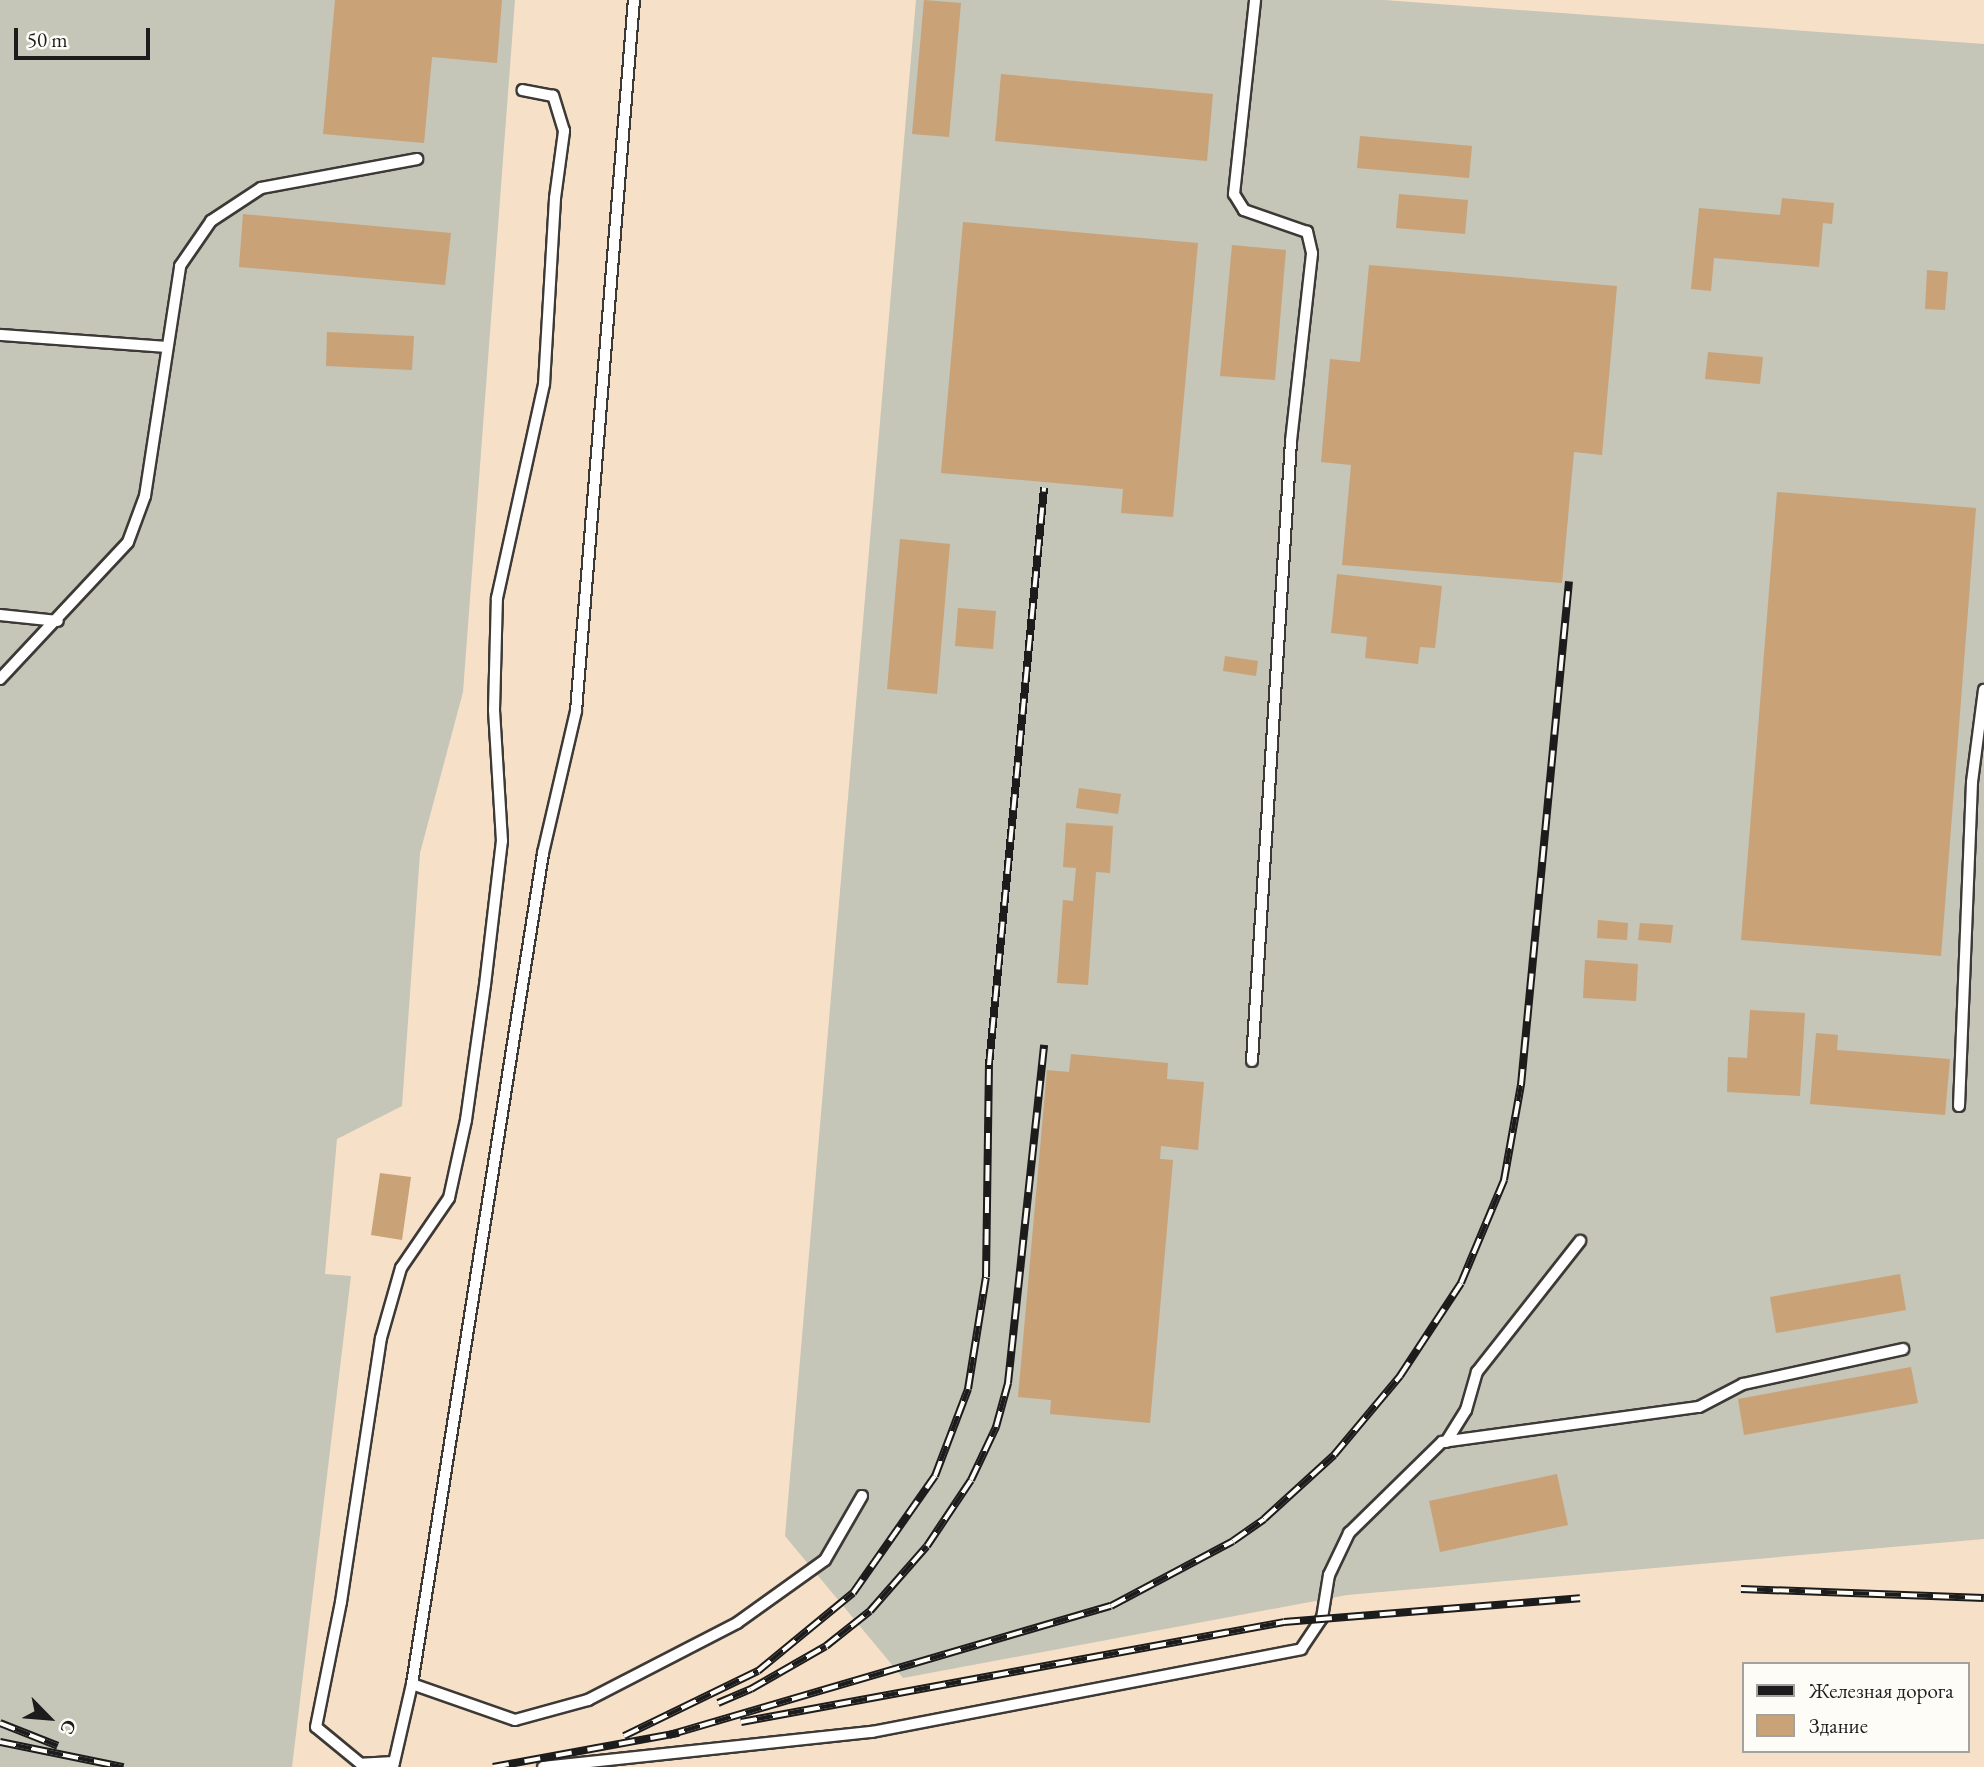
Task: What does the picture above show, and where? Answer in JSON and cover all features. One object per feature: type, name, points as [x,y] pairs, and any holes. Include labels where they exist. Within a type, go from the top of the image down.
[{"type":"lane","points":[[523,90],[553,96],[564,131],[555,198],[544,384],[497,598],[494,710],[502,841],[466,1119],[449,1198],[401,1268],[381,1338],[341,1602],[316,1727],[360,1765],[394,1765],[412,1684],[543,853],[576,711],[634,0]]},
{"type":"lane","points":[[1252,1061],[1291,441],[1312,253],[1307,232],[1244,210],[1234,194],[1255,0]]},
{"type":"lane","points":[[0,680],[58,621],[128,542],[145,496],[180,267],[211,220],[261,187],[417,159]]},
{"type":"lane","points":[[0,335],[166,348]]},
{"type":"lane","points":[[0,615],[58,621]]},
{"type":"lane","points":[[1959,1106],[1972,782],[1984,690]]},
{"type":"lane","points":[[543,1767],[872,1732],[1301,1649],[1322,1618],[1329,1575],[1349,1533],[1446,1442],[1466,1410],[1477,1372],[1580,1241]]},
{"type":"lane","points":[[1446,1442],[1699,1407],[1743,1384],[1903,1349]]},
{"type":"lane","points":[[412,1684],[515,1720],[588,1700],[737,1623],[825,1560],[862,1496]]},
{"type":"shaded area","points":[[0,0],[515,0],[463,692],[420,853],[402,1106],[337,1139],[325,1274],[351,1276],[292,1767],[0,1767]]},
{"type":"shaded area","points":[[916,0],[1384,0],[1984,44],[1984,1539],[1347,1595],[903,1678],[785,1536]]},
{"type":"building","points":[[335,0],[502,0],[497,63],[432,57],[424,143],[323,134]]},
{"type":"building","points":[[924,0],[961,3],[949,137],[912,134]]},
{"type":"building","points":[[1001,74],[1213,94],[1207,161],[995,141]]},
{"type":"building","points":[[1360,136],[1472,146],[1469,178],[1357,168]]},
{"type":"building","points":[[1399,194],[1468,200],[1465,234],[1396,228]]},
{"type":"building","points":[[1782,198],[1834,203],[1832,224],[1823,223],[1819,267],[1714,258],[1711,291],[1691,289],[1699,208],[1780,215]]},
{"type":"building","points":[[243,214],[451,233],[445,285],[239,267]]},
{"type":"building","points":[[963,222],[1198,243],[1173,517],[1121,513],[1123,489],[941,473]]},
{"type":"building","points":[[1232,245],[1286,250],[1275,380],[1220,376]]},
{"type":"building","points":[[1369,265],[1617,286],[1602,455],[1574,452],[1562,583],[1342,565],[1351,465],[1321,462],[1330,359],[1360,362]]},
{"type":"building","points":[[1927,270],[1948,272],[1945,310],[1925,309]]},
{"type":"building","points":[[327,332],[414,336],[412,370],[326,366]]},
{"type":"building","points":[[1708,352],[1763,357],[1760,384],[1705,379]]},
{"type":"building","points":[[1777,492],[1976,508],[1941,956],[1741,940]]},
{"type":"building","points":[[900,539],[950,544],[937,694],[887,689]]},
{"type":"building","points":[[1337,574],[1442,586],[1435,648],[1420,647],[1418,664],[1365,658],[1367,637],[1331,633]]},
{"type":"building","points":[[958,608],[996,611],[993,649],[955,646]]},
{"type":"building","points":[[1225,656],[1258,661],[1256,676],[1223,671]]},
{"type":"building","points":[[1079,788],[1121,794],[1118,814],[1076,808]]},
{"type":"building","points":[[1066,823],[1113,826],[1110,873],[1096,872],[1088,985],[1057,983],[1063,900],[1073,901],[1076,868],[1063,867]]},
{"type":"building","points":[[1598,920],[1628,923],[1627,940],[1597,938]]},
{"type":"building","points":[[1640,923],[1673,925],[1671,943],[1638,940]]},
{"type":"building","points":[[1585,960],[1638,964],[1636,1001],[1583,998]]},
{"type":"building","points":[[1750,1010],[1805,1013],[1800,1096],[1727,1092],[1728,1057],[1747,1058]]},
{"type":"building","points":[[1816,1033],[1838,1035],[1837,1050],[1950,1059],[1945,1115],[1810,1104]]},
{"type":"building","points":[[1071,1054],[1168,1063],[1167,1079],[1204,1082],[1198,1150],[1161,1146],[1160,1159],[1173,1160],[1150,1423],[1050,1414],[1051,1400],[1018,1397],[1047,1070],[1069,1072]]},
{"type":"building","points":[[380,1173],[411,1177],[402,1240],[371,1235]]},
{"type":"building","points":[[1900,1274],[1906,1310],[1776,1333],[1770,1297]]},
{"type":"building","points":[[1911,1367],[1918,1403],[1744,1435],[1738,1399]]},
{"type":"building","points":[[1557,1474],[1568,1525],[1440,1552],[1429,1501]]},
{"type":"railway","points":[[624,1736],[758,1671],[853,1593],[935,1476],[968,1389],[986,1277],[989,1065],[1044,488]]},
{"type":"railway","points":[[669,1735],[1111,1606],[1233,1541],[1264,1519],[1334,1455],[1400,1376],[1461,1283],[1504,1180],[1521,1085],[1569,581]]},
{"type":"railway","points":[[718,1703],[751,1689],[826,1646],[870,1611],[927,1546],[971,1480],[996,1427],[1008,1383],[1044,1045]]},
{"type":"railway","points":[[1741,1589],[1984,1598]]},
{"type":"railway","points":[[741,1722],[1284,1622],[1580,1598]]},
{"type":"railway","points":[[0,1723],[58,1746]]},
{"type":"railway","points":[[493,1767],[679,1733]]},
{"type":"railway","points":[[0,1742],[123,1767]]}]
